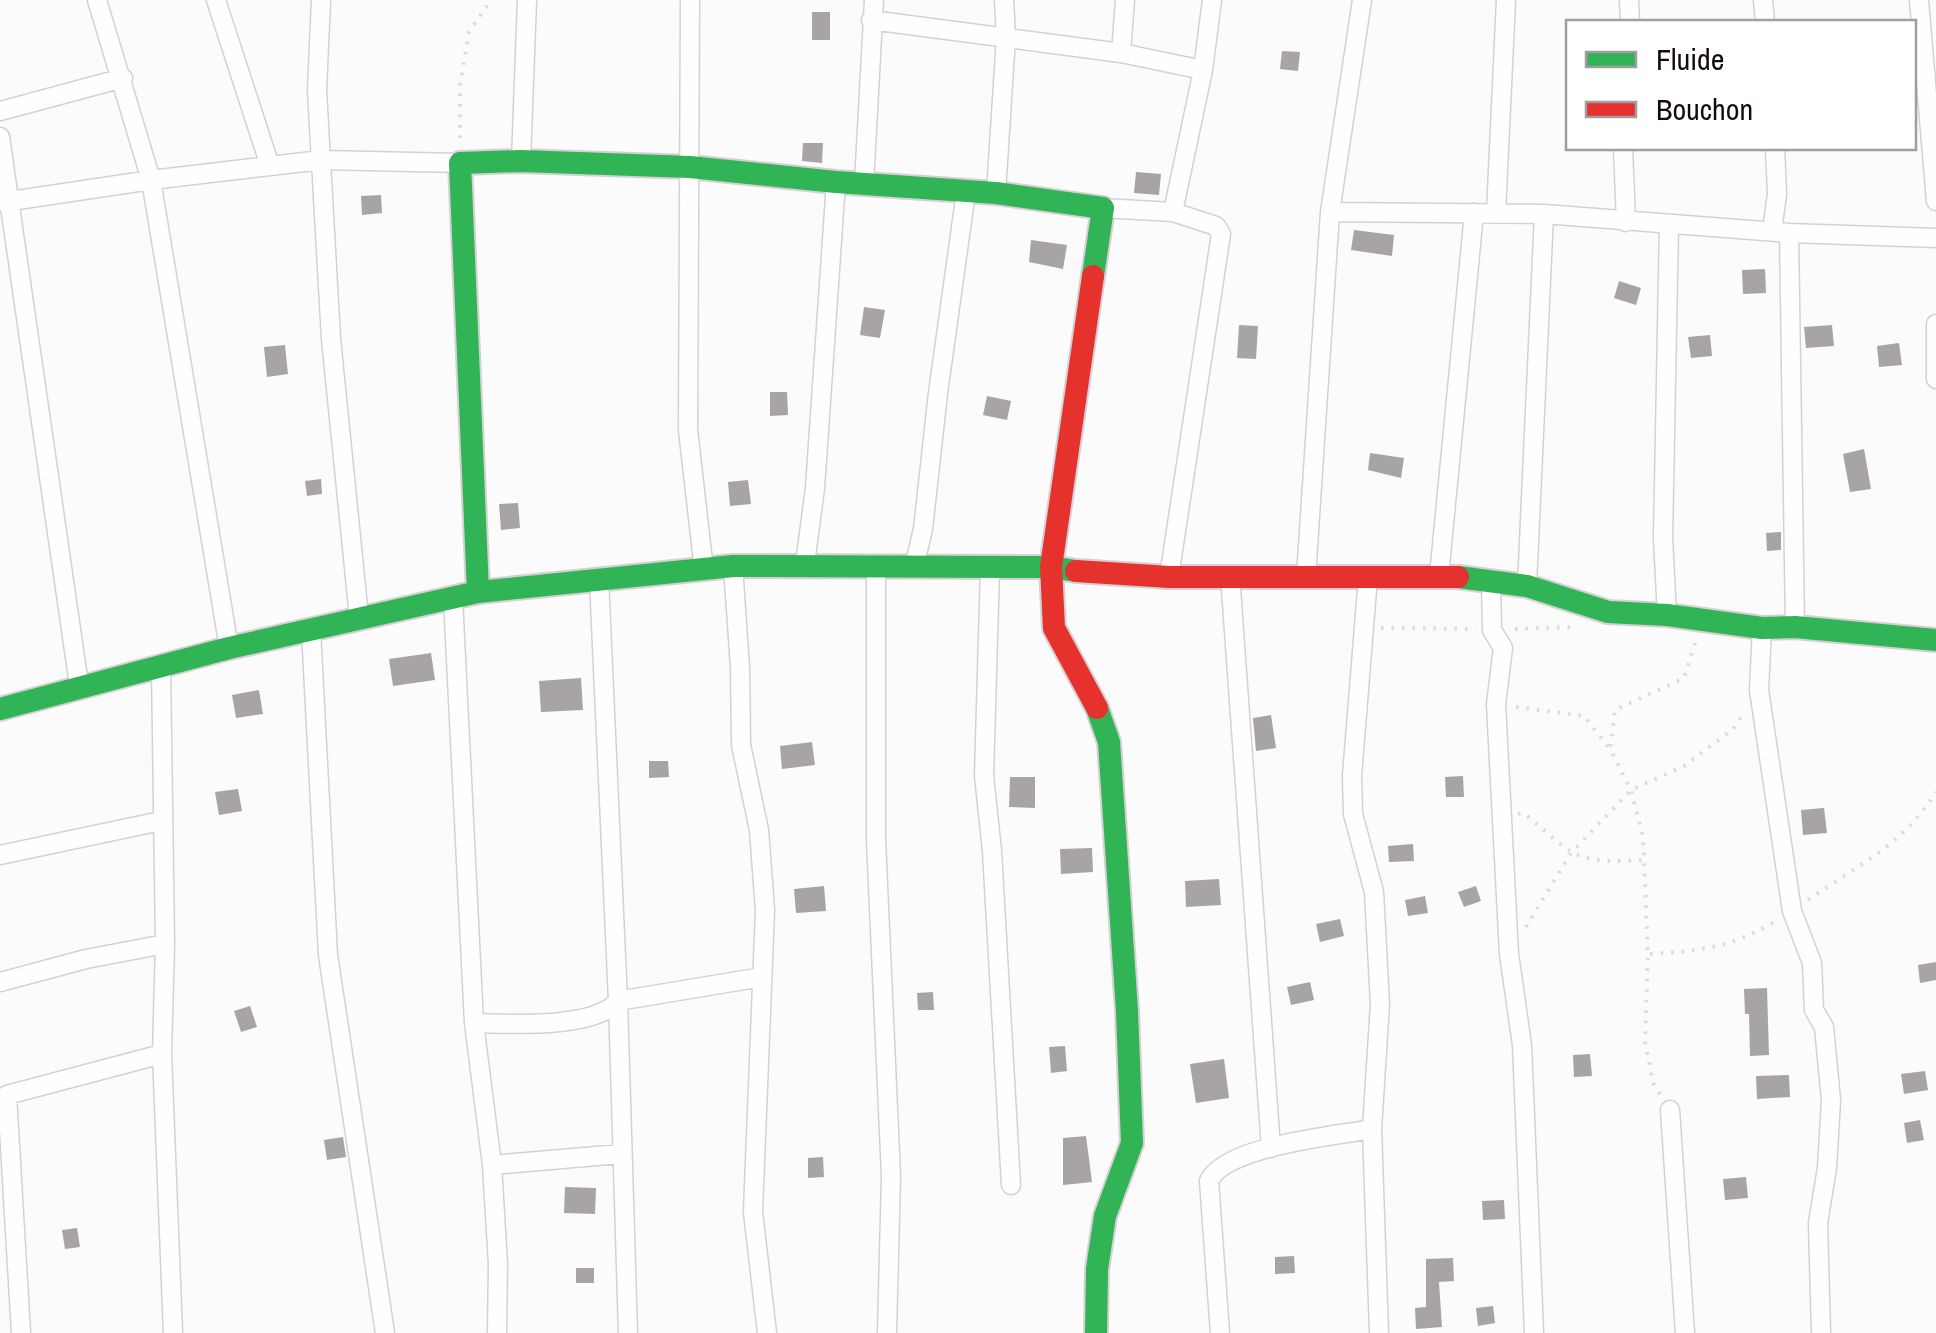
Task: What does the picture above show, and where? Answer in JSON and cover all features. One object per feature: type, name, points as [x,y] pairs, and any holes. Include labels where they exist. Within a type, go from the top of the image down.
[{"type":"street","points":[[216,0],[270,166]]},
{"type":"street","points":[[321,0],[316,90],[331,339],[359,617]]},
{"type":"street","points":[[520,161],[527,0]]},
{"type":"street","points":[[690,0],[688,430],[704,570]]},
{"type":"street","points":[[864,184],[874,0]]},
{"type":"street","points":[[996,193],[1006,36],[1004,0]]},
{"type":"street","points":[[1121,53],[1125,0]]},
{"type":"street","points":[[1173,212],[1203,70],[1212,0]]},
{"type":"street","points":[[1306,577],[1330,212],[1362,0]]},
{"type":"street","points":[[1496,214],[1506,0]]},
{"type":"street","points":[[1918,0],[1936,202]]},
{"type":"street","points":[[102,1],[151,180],[228,648]]},
{"type":"street","points":[[871,20],[1121,53],[1203,70]]},
{"type":"street","points":[[0,112],[122,78]]},
{"type":"street","points":[[0,136],[6,202],[79,685]]},
{"type":"street","points":[[1623,150],[1626,222]]},
{"type":"street","points":[[1774,150],[1781,232],[1795,627]]},
{"type":"street","points":[[6,202],[321,160],[520,161],[690,167],[996,193],[1103,208],[1173,212],[1200,219],[1216,226],[1221,234],[1169,576]]},
{"type":"street","points":[[460,163],[478,592]]},
{"type":"street","points":[[805,564],[815,488],[836,182]]},
{"type":"street","points":[[914,567],[923,529],[966,192]]},
{"type":"street","points":[[1096,1333],[1097,1269],[1105,1216],[1132,1143],[1126,992],[1109,742],[1100,714],[1054,628],[1050,567],[1103,208]]},
{"type":"street","points":[[1330,212],[1544,214],[1781,232],[1936,238]]},
{"type":"street","points":[[1439,576],[1474,214]]},
{"type":"street","points":[[1527,586],[1544,214]]},
{"type":"street","points":[[1668,615],[1664,538],[1669,224]]},
{"type":"street","points":[[1936,324],[1936,379]]},
{"type":"street","points":[[0,708],[228,648],[478,592],[732,566],[805,564],[990,570],[1050,567],[1075,572],[1169,576],[1491,579],[1527,586],[1608,612],[1936,640]]},
{"type":"street","points":[[732,566],[741,744],[759,830],[766,910],[753,1212],[767,1333]]},
{"type":"street","points":[[876,566],[876,840],[891,1176],[887,1333]]},
{"type":"street","points":[[990,570],[984,776],[992,851],[1011,1185]]},
{"type":"street","points":[[1230,576],[1271,1148]]},
{"type":"street","points":[[1368,577],[1352,776],[1354,814],[1374,892],[1380,1028],[1372,1130],[1379,1333]]},
{"type":"street","points":[[1491,579],[1492,630],[1503,648],[1496,704],[1508,954],[1522,1045],[1534,1333]]},
{"type":"street","points":[[599,580],[628,1333]]},
{"type":"street","points":[[453,598],[474,1023],[492,1165],[498,1264],[497,1333]]},
{"type":"street","points":[[1762,628],[1759,690],[1792,912],[1812,963],[1814,1010],[1825,1032],[1831,1100],[1827,1168],[1818,1223],[1821,1333]]},
{"type":"street","points":[[311,630],[328,955],[385,1333]]},
{"type":"street","points":[[161,666],[166,944],[162,1054],[173,1333]]},
{"type":"street","points":[[0,854],[162,821]]},
{"type":"street","points":[[0,982],[86,959],[166,944]]},
{"type":"street","points":[[474,1023],[530,1024],[586,1017],[607,1011],[618,1000],[762,977]]},
{"type":"street","points":[[20,1333],[6,1095],[162,1054]]},
{"type":"street","points":[[1670,1110],[1685,1333]]},
{"type":"street","points":[[1220,1333],[1209,1181],[1213,1172],[1226,1163],[1271,1148],[1372,1130]]},
{"type":"street","points":[[492,1165],[620,1154]]},
{"type":"path","points":[[460,163],[460,85],[469,32],[491,0]]},
{"type":"path","points":[[1610,750],[1615,710],[1684,678],[1698,632],[1695,621]]},
{"type":"path","points":[[1366,628],[1583,627]]},
{"type":"path","points":[[1508,954],[1570,854],[1631,790],[1684,766],[1733,729],[1759,690]]},
{"type":"path","points":[[1496,704],[1584,716],[1610,750],[1631,790],[1643,836],[1648,954],[1645,1042],[1653,1083],[1670,1110]]},
{"type":"path","points":[[1503,816],[1524,813],[1570,854],[1598,863],[1644,860]]},
{"type":"building","points":[[812,12],[830,12],[830,40],[812,40]]},
{"type":"building","points":[[1282,51],[1300,52],[1298,71],[1280,69]]},
{"type":"building","points":[[803,143],[823,143],[822,163],[802,161]]},
{"type":"building","points":[[1136,172],[1161,174],[1159,195],[1134,193]]},
{"type":"building","points":[[381,195],[382,213],[362,215],[361,196]]},
{"type":"building","points":[[1354,230],[1394,235],[1392,256],[1351,250]]},
{"type":"building","points":[[1031,240],[1067,245],[1063,269],[1029,262]]},
{"type":"building","points":[[1765,269],[1766,293],[1743,294],[1742,270]]},
{"type":"building","points":[[1619,281],[1641,288],[1636,305],[1614,298]]},
{"type":"building","points":[[864,307],[885,310],[880,338],[860,335]]},
{"type":"building","points":[[1239,325],[1258,326],[1256,359],[1237,358]]},
{"type":"building","points":[[1832,325],[1834,346],[1806,348],[1804,327]]},
{"type":"building","points":[[1710,335],[1712,356],[1691,358],[1688,337]]},
{"type":"building","points":[[1899,343],[1902,365],[1879,367],[1877,346]]},
{"type":"building","points":[[285,345],[288,374],[267,377],[264,347]]},
{"type":"building","points":[[770,392],[787,392],[788,415],[770,416]]},
{"type":"building","points":[[987,396],[1011,401],[1007,420],[983,415]]},
{"type":"building","points":[[1864,449],[1871,489],[1850,492],[1843,454]]},
{"type":"building","points":[[1370,453],[1404,458],[1401,478],[1368,470]]},
{"type":"building","points":[[321,479],[322,494],[307,496],[305,481]]},
{"type":"building","points":[[748,480],[751,504],[730,506],[728,482]]},
{"type":"building","points":[[518,503],[520,528],[501,530],[499,504]]},
{"type":"building","points":[[1781,532],[1781,550],[1767,551],[1766,533]]},
{"type":"building","points":[[431,653],[435,680],[393,686],[389,659]]},
{"type":"building","points":[[581,678],[583,710],[541,712],[539,681]]},
{"type":"building","points":[[259,690],[263,714],[236,718],[232,695]]},
{"type":"building","points":[[1271,715],[1276,748],[1256,751],[1253,718]]},
{"type":"building","points":[[812,742],[815,765],[782,769],[780,746]]},
{"type":"building","points":[[649,761],[668,761],[669,777],[649,778]]},
{"type":"building","points":[[1463,776],[1464,797],[1446,797],[1445,777]]},
{"type":"building","points":[[1010,777],[1035,777],[1035,808],[1009,807]]},
{"type":"building","points":[[238,789],[242,811],[219,815],[215,792]]},
{"type":"building","points":[[1824,808],[1827,833],[1803,835],[1801,810]]},
{"type":"building","points":[[1413,844],[1414,861],[1389,862],[1388,846]]},
{"type":"building","points":[[1092,848],[1093,872],[1061,874],[1060,849]]},
{"type":"building","points":[[1219,879],[1221,905],[1186,907],[1185,881]]},
{"type":"building","points":[[824,886],[826,911],[796,913],[794,889]]},
{"type":"building","points":[[1476,886],[1481,901],[1464,907],[1458,892]]},
{"type":"building","points":[[1425,896],[1428,913],[1408,916],[1405,900]]},
{"type":"building","points":[[1340,919],[1344,936],[1320,942],[1316,924]]},
{"type":"building","points":[[1936,962],[1936,980],[1920,983],[1918,965]]},
{"type":"building","points":[[1310,982],[1314,1000],[1291,1005],[1287,987]]},
{"type":"building","points":[[1767,988],[1769,1055],[1750,1056],[1744,989]]},
{"type":"building","points":[[933,992],[934,1010],[918,1010],[917,993]]},
{"type":"building","points":[[250,1006],[257,1027],[241,1032],[234,1011]]},
{"type":"building","points":[[1065,1046],[1067,1071],[1051,1073],[1049,1047]]},
{"type":"building","points":[[1590,1054],[1592,1076],[1574,1077],[1573,1055]]},
{"type":"building","points":[[1224,1059],[1229,1098],[1196,1103],[1190,1064]]},
{"type":"building","points":[[1925,1071],[1928,1090],[1904,1094],[1901,1074]]},
{"type":"building","points":[[1789,1075],[1790,1097],[1757,1099],[1756,1076]]},
{"type":"building","points":[[1920,1120],[1924,1140],[1907,1143],[1904,1123]]},
{"type":"building","points":[[1086,1136],[1092,1182],[1063,1185],[1063,1138]]},
{"type":"building","points":[[343,1137],[346,1157],[327,1160],[324,1140]]},
{"type":"building","points":[[823,1157],[824,1177],[808,1178],[808,1158]]},
{"type":"building","points":[[1746,1177],[1748,1198],[1725,1200],[1723,1179]]},
{"type":"building","points":[[565,1187],[596,1188],[595,1214],[564,1213]]},
{"type":"building","points":[[1504,1200],[1505,1219],[1483,1220],[1482,1201]]},
{"type":"building","points":[[77,1228],[80,1247],[65,1249],[62,1230]]},
{"type":"building","points":[[1294,1256],[1295,1273],[1275,1274],[1275,1257]]},
{"type":"building","points":[[1453,1258],[1454,1281],[1439,1282],[1442,1327],[1416,1329],[1415,1308],[1426,1307],[1426,1259]]},
{"type":"building","points":[[576,1268],[594,1268],[594,1283],[576,1283]]},
{"type":"building","points":[[1493,1306],[1495,1323],[1478,1326],[1476,1308]]},
{"type":"traffic: fast","points":[[478,592],[460,163],[521,161],[690,167],[996,193],[1103,208],[1093,276]]},
{"type":"traffic: fast","points":[[0,709],[229,648],[478,592],[733,566],[1051,567],[1076,571]]},
{"type":"traffic: fast","points":[[1458,577],[1527,586],[1608,612],[1936,640]]},
{"type":"traffic: fast","points":[[1096,1333],[1097,1269],[1105,1216],[1132,1143],[1109,742],[1097,708]]},
{"type":"traffic: jam","points":[[1093,276],[1051,567],[1054,628],[1097,708]]},
{"type":"traffic: jam","points":[[1076,571],[1169,577],[1458,577]]}]
